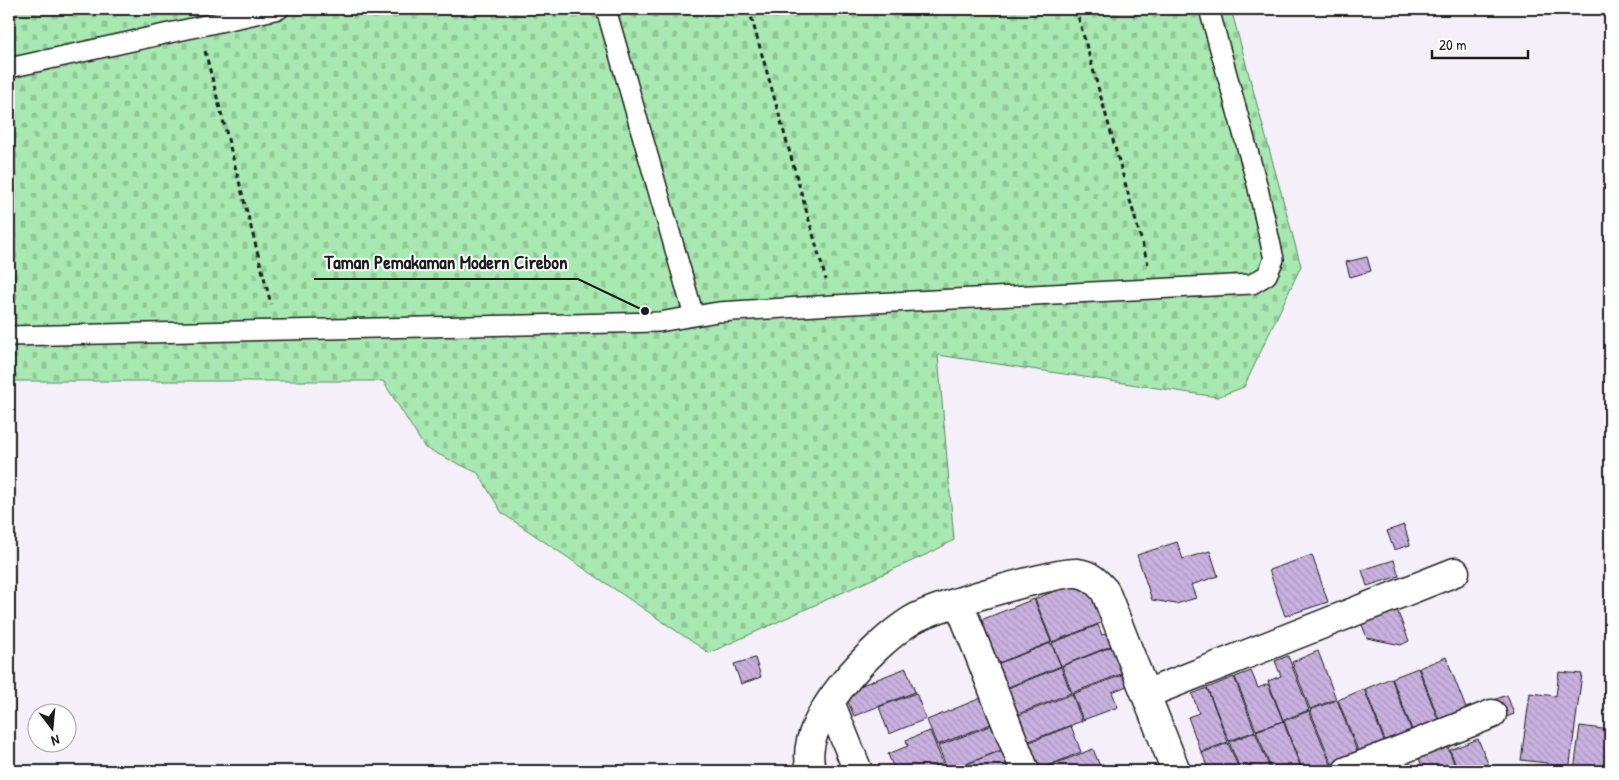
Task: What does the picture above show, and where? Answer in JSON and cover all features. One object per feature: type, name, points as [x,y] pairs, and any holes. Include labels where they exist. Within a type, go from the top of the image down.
[{"type":"street","points":[[1146,694],[1455,572]]},
{"type":"street","points":[[812,771],[810,747],[820,720],[830,702],[855,668],[892,634],[914,618],[959,603],[1051,576],[1077,573],[1092,577],[1105,590],[1176,771]]},
{"type":"street","points":[[959,603],[1024,771]]},
{"type":"street","points":[[830,702],[858,771]]},
{"type":"street","points":[[1347,771],[1492,714]]},
{"type":"lane","points":[[9,68],[279,9]]},
{"type":"lane","points":[[606,9],[694,316]]},
{"type":"lane","points":[[9,336],[659,322],[718,312],[1252,284],[1267,275],[1274,259],[1257,184],[1209,9]]},
{"type":"path","points":[[748,9],[833,305]]},
{"type":"path","points":[[1076,9],[1155,288]]},
{"type":"path","points":[[198,26],[278,331]]},
{"type":"green space","points":[[9,9],[1231,9],[1301,266],[1244,387],[1217,397],[938,355],[954,540],[934,551],[709,653],[502,513],[478,473],[425,448],[383,381],[9,381]]},
{"type":"building","points":[[1367,257],[1371,271],[1350,277],[1346,262]]},
{"type":"building","points":[[1404,525],[1410,545],[1394,550],[1387,531]]},
{"type":"building","points":[[1177,542],[1183,559],[1210,551],[1218,576],[1191,585],[1196,598],[1176,604],[1152,600],[1137,555]]},
{"type":"building","points":[[1312,555],[1328,602],[1285,616],[1269,570]]},
{"type":"building","points":[[1394,560],[1399,576],[1367,586],[1362,570]]},
{"type":"building","points":[[1089,577],[1106,621],[1052,642],[1035,599]]},
{"type":"building","points":[[1034,599],[1051,642],[994,665],[976,622]]},
{"type":"building","points":[[1397,610],[1409,641],[1401,645],[1367,638],[1361,622]]},
{"type":"building","points":[[1098,625],[1102,635],[1111,632],[1116,644],[1061,666],[1052,643]]},
{"type":"building","points":[[1051,643],[1061,666],[1003,689],[994,665]]},
{"type":"building","points":[[1116,645],[1126,672],[1072,693],[1062,666]]},
{"type":"building","points":[[1318,651],[1336,699],[1310,709],[1292,662]]},
{"type":"building","points":[[1288,656],[1309,710],[1283,720],[1268,681],[1281,676],[1275,661]]},
{"type":"building","points":[[1446,657],[1467,711],[1440,722],[1419,668]]},
{"type":"building","points":[[755,658],[761,677],[741,684],[734,664]]},
{"type":"building","points":[[1061,667],[1071,693],[1013,716],[1003,690]]},
{"type":"building","points":[[906,668],[915,692],[854,716],[844,692]]},
{"type":"building","points":[[1418,668],[1439,722],[1413,732],[1392,678]]},
{"type":"building","points":[[1251,671],[1258,688],[1268,684],[1283,721],[1256,730],[1235,677]]},
{"type":"building","points":[[1559,672],[1582,674],[1569,771],[1546,771],[1547,763],[1521,760],[1530,693],[1556,696]]},
{"type":"building","points":[[1127,673],[1132,684],[1112,692],[1118,707],[1083,720],[1073,694]]},
{"type":"building","points":[[1234,677],[1255,731],[1229,741],[1207,688]]},
{"type":"building","points":[[1391,678],[1412,732],[1386,743],[1365,689]]},
{"type":"building","points":[[1207,688],[1228,742],[1201,752],[1188,717],[1199,713],[1192,694]]},
{"type":"building","points":[[1364,689],[1385,743],[1359,753],[1338,700]]},
{"type":"building","points":[[916,693],[926,719],[889,734],[879,707]]},
{"type":"building","points":[[1072,694],[1082,721],[1024,743],[1014,717]]},
{"type":"building","points":[[1507,695],[1514,714],[1499,720],[1491,701]]},
{"type":"building","points":[[981,698],[991,724],[937,745],[927,720]]},
{"type":"building","points":[[1337,700],[1358,754],[1332,764],[1310,710]]},
{"type":"building","points":[[1309,711],[1331,765],[1314,771],[1303,771],[1284,721]]},
{"type":"building","points":[[1283,721],[1302,771],[1272,771],[1256,731]]},
{"type":"building","points":[[992,725],[1002,750],[948,771],[938,746]]},
{"type":"building","points":[[1071,726],[1081,752],[1035,771],[1025,744]]},
{"type":"building","points":[[1580,726],[1610,730],[1610,771],[1574,771]]},
{"type":"building","points":[[930,731],[943,763],[923,771],[895,771],[888,754],[908,746],[906,740]]},
{"type":"building","points":[[1255,732],[1271,771],[1241,771],[1229,742]]},
{"type":"building","points":[[1478,739],[1491,771],[1458,771],[1450,750]]},
{"type":"building","points":[[1228,743],[1240,771],[1209,771],[1202,753]]},
{"type":"building","points":[[1447,745],[1457,771],[1424,771],[1418,756]]},
{"type":"building","points":[[1093,749],[1102,771],[1036,771]]},
{"type":"building","points":[[1002,750],[1010,771],[949,771]]},
{"type":"building","points":[[944,765],[946,771],[929,771]]},
{"type":"place","name":"Taman Pemakaman Modern Cirebon","points":[[645,311]]}]
